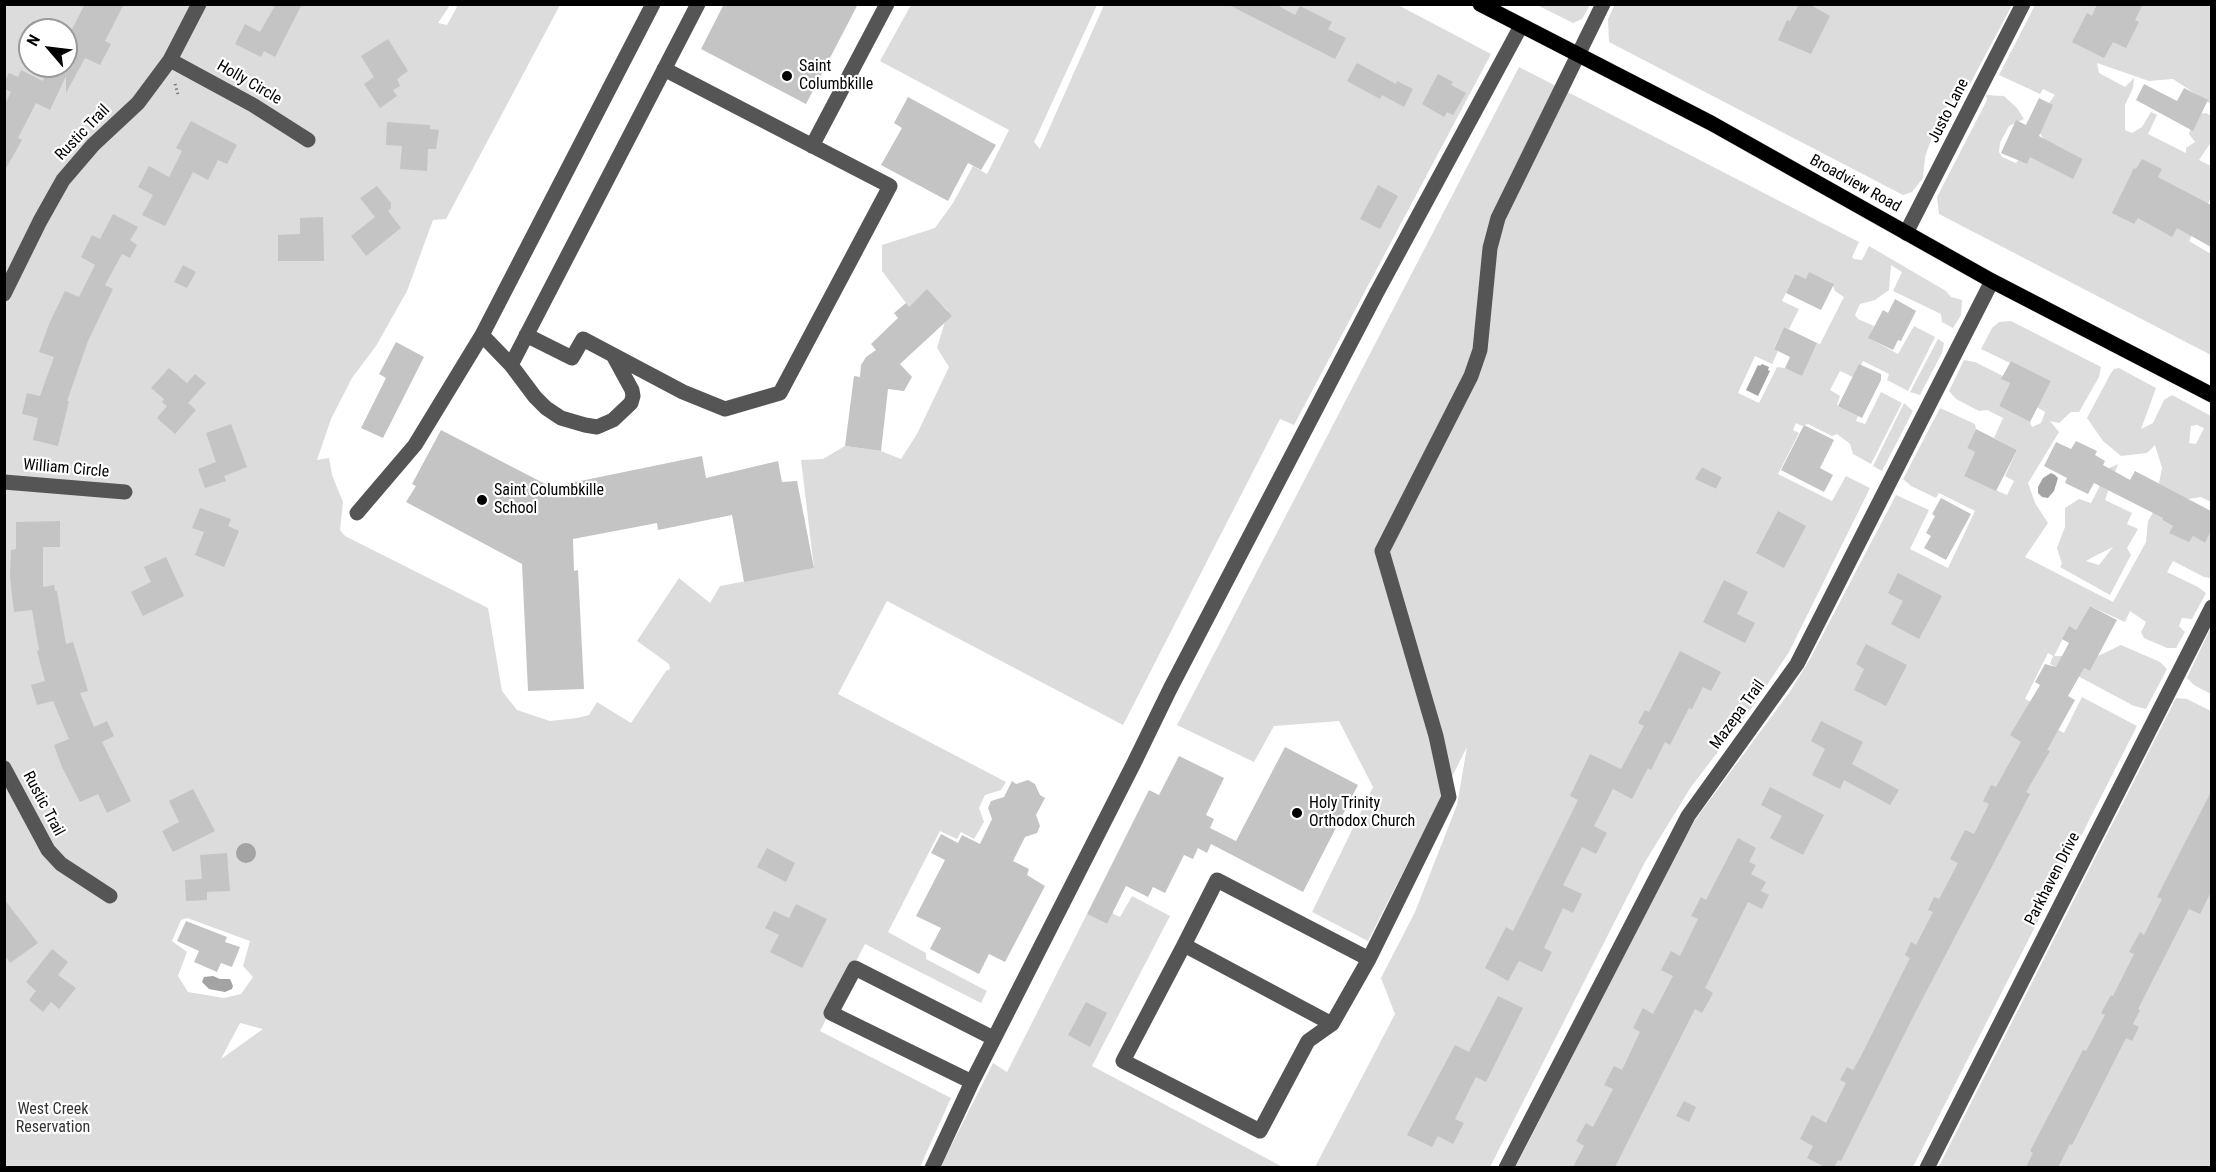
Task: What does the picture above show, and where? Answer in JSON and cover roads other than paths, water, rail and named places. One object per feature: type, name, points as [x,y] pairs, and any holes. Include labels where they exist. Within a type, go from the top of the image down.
[{"type":"main road","name":"Broadview Road","points":[[1480,4],[1711,123],[1992,281],[2211,395]]},
{"type":"street","name":"Rustic Trail","points":[[4,294],[63,180],[93,145],[138,102],[170,60],[199,4]]},
{"type":"street","points":[[357,513],[415,445],[482,335],[653,4]]},
{"type":"street","points":[[511,365],[698,4]]},
{"type":"street","points":[[812,146],[887,4]]},
{"type":"street","points":[[1369,959],[1217,880],[1123,1061],[1260,1131],[1308,1041],[1332,1024],[1369,959],[1449,797],[1436,736],[1382,551],[1471,376],[1480,351],[1490,248],[1498,218],[1603,4]]},
{"type":"street","name":"Justo Lane","points":[[1906,233],[2024,4]]},
{"type":"street","points":[[932,1167],[993,1038],[1170,689],[1376,294],[1521,26]]},
{"type":"street","name":"Holly Circle","points":[[170,60],[253,105],[308,140]]},
{"type":"street","points":[[526,335],[572,358],[583,339],[683,392],[725,409],[780,393],[890,186],[664,69]]},
{"type":"street","name":"Mazepa Trail","points":[[1506,1167],[1688,816],[1797,664],[1992,281]]},
{"type":"street","points":[[482,335],[511,365],[546,408],[561,418],[597,427],[613,420],[627,409],[633,396],[614,357]]},
{"type":"street","name":"William Circle","points":[[4,482],[124,492]]},
{"type":"street","name":"Parkhaven Drive","points":[[1927,1167],[2211,607]]},
{"type":"street","name":"Rustic Trail","points":[[4,768],[48,850],[61,864],[111,896]]},
{"type":"street","points":[[1184,945],[1332,1024]]},
{"type":"street","points":[[972,1082],[831,1013],[855,968],[993,1038]]},
{"type":"place","name":"Saint Columbkille","points":[[787,76]]},
{"type":"place","name":"Saint Columbkille School","points":[[482,500]]},
{"type":"place","name":"Holy Trinity Orthodox Church","points":[[1297,813]]},
{"type":"park label","name":"West Creek Reservation","points":[[53,1119]]}]
